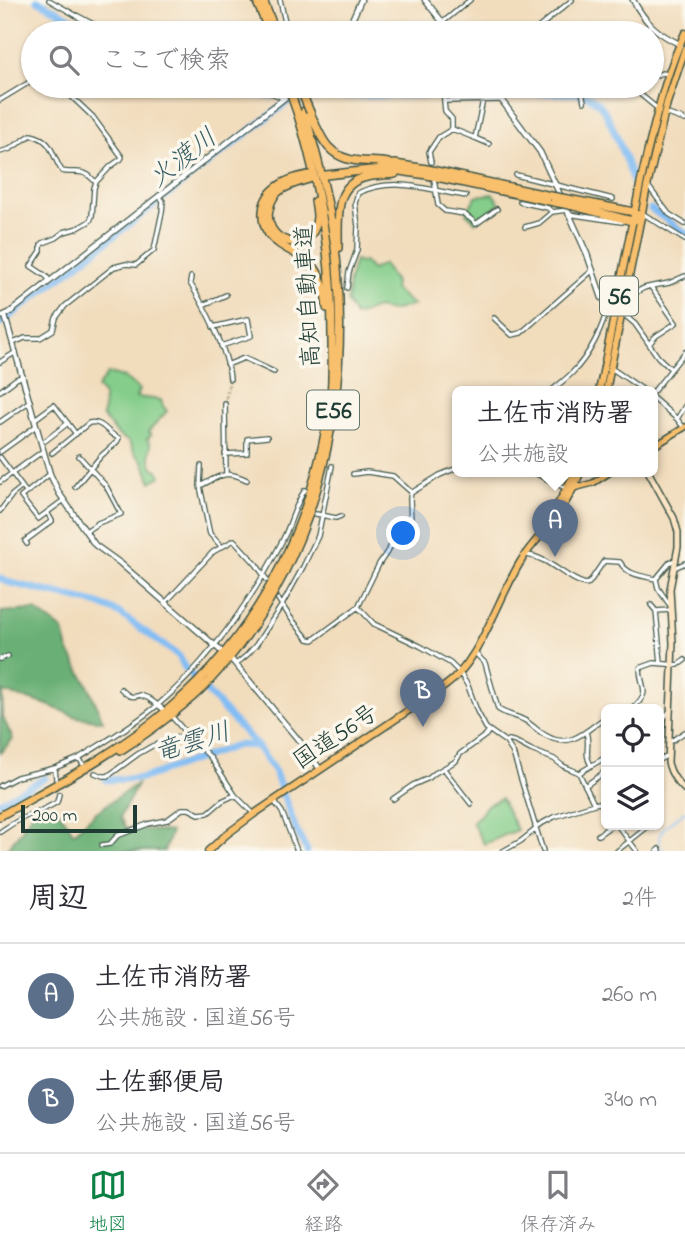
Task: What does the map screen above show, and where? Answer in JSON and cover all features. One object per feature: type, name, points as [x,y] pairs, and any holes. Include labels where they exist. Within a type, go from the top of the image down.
[{"type":"highway","points":[[256,0],[265,21]]},
{"type":"highway","points":[[263,0],[271,21]]},
{"type":"highway","name":"56","points":[[661,111],[683,62],[685,33]]},
{"type":"highway","name":"56","points":[[664,95],[668,74],[683,47]]},
{"type":"highway","name":"高知自動車道","points":[[0,816],[140,732],[192,692],[241,642],[271,596],[297,546],[312,507],[327,446],[336,393],[340,310],[337,266],[327,201],[304,112],[295,98]]},
{"type":"highway","points":[[301,98],[304,112],[326,145],[333,153],[346,159],[427,169],[552,199],[571,208],[632,221],[640,212]]},
{"type":"highway","name":"56","points":[[600,386],[619,311],[663,98]]},
{"type":"highway","name":"高知自動車道","points":[[207,678],[256,611],[293,543],[316,472],[331,393],[330,266],[320,202],[310,174],[304,112]]},
{"type":"highway","points":[[395,164],[325,173],[393,170],[552,199]]},
{"type":"highway","points":[[337,266],[339,209],[345,188],[366,177],[406,173]]},
{"type":"highway","points":[[310,174],[317,218],[313,232],[303,241],[286,242],[276,235],[270,225],[268,210],[276,194],[310,174]]},
{"type":"highway","points":[[310,174],[285,181],[270,193],[264,204],[263,219],[269,235],[277,243],[312,264],[319,275],[327,298],[331,393]]},
{"type":"highway","name":"56","points":[[640,212],[636,201],[645,184]]},
{"type":"highway","points":[[571,208],[640,212]]},
{"type":"highway","name":"56","points":[[607,386],[632,221]]},
{"type":"highway","points":[[570,489],[574,477]]},
{"type":"highway","points":[[570,489],[577,477]]},
{"type":"highway","name":"国道56号","points":[[208,851],[254,814],[445,686],[460,673],[474,652],[525,555],[570,489]]},
{"type":"main road","points":[[658,444],[685,428]]},
{"type":"main road","points":[[570,489],[593,483],[598,477]]},
{"type":"main road","points":[[651,477],[674,517],[678,533],[670,589],[673,665],[668,763],[670,771],[685,790]]},
{"type":"street","points":[[49,0],[86,21]]},
{"type":"street","points":[[280,0],[285,21]]},
{"type":"street","points":[[351,21],[361,0]]},
{"type":"street","points":[[425,0],[442,21]]},
{"type":"street","points":[[444,21],[470,0]]},
{"type":"street","points":[[545,21],[572,0]]},
{"type":"street","points":[[633,0],[646,21]]},
{"type":"street","points":[[664,35],[683,47]]},
{"type":"street","points":[[664,73],[668,74]]},
{"type":"street","points":[[0,100],[21,87]]},
{"type":"street","points":[[50,281],[31,266],[41,251],[41,245],[90,221],[96,182],[122,157],[93,117],[73,98]]},
{"type":"street","points":[[218,648],[121,563],[95,545],[85,533],[50,474],[4,318],[161,198],[283,98]]},
{"type":"street","points":[[583,98],[584,102]]},
{"type":"street","points":[[645,98],[661,111],[685,120]]},
{"type":"street","points":[[452,130],[452,119],[445,111],[444,100],[501,99],[540,152],[571,208],[601,298],[629,317],[658,357],[671,369]]},
{"type":"street","points":[[475,138],[483,100]]},
{"type":"street","points":[[431,162],[429,152],[439,137],[452,130],[489,144]]},
{"type":"street","points":[[0,152],[10,149],[31,135],[38,136],[50,146],[62,171],[88,174],[96,182]]},
{"type":"street","points":[[516,175],[613,200]]},
{"type":"street","points":[[434,179],[438,205],[445,211],[464,214],[476,224],[497,209]]},
{"type":"street","points":[[348,288],[349,272],[357,250],[355,203],[358,193],[371,187],[400,183],[466,196]]},
{"type":"street","points":[[645,184],[669,214],[685,225]]},
{"type":"street","points":[[13,343],[25,338],[40,338],[53,330],[56,318],[65,306],[114,267],[136,265],[151,254],[162,212],[161,198]]},
{"type":"street","points":[[520,202],[548,208],[552,212]]},
{"type":"street","points":[[525,227],[539,223],[552,212],[571,208],[622,222]]},
{"type":"street","points":[[640,212],[685,240]]},
{"type":"street","points":[[494,318],[512,335],[520,333],[593,270]]},
{"type":"street","points":[[629,317],[632,299],[637,292],[685,276]]},
{"type":"street","points":[[191,277],[190,283],[221,346],[230,379]]},
{"type":"street","points":[[649,344],[676,323],[651,287]]},
{"type":"street","points":[[203,305],[226,295]]},
{"type":"street","points":[[556,386],[578,366],[602,327],[608,304]]},
{"type":"street","points":[[213,327],[248,319],[251,336],[221,346]]},
{"type":"street","points":[[0,362],[16,352]]},
{"type":"street","points":[[658,386],[685,352]]},
{"type":"street","points":[[227,365],[244,358],[274,372]]},
{"type":"street","points":[[611,368],[638,386]]},
{"type":"street","points":[[0,390],[23,376]]},
{"type":"street","points":[[0,422],[30,401]]},
{"type":"street","points":[[658,402],[685,428]]},
{"type":"street","points":[[225,404],[226,474]]},
{"type":"street","points":[[34,419],[54,405],[76,434]]},
{"type":"street","points":[[677,419],[685,406]]},
{"type":"street","points":[[52,453],[89,423],[97,422],[118,438],[75,487]]},
{"type":"street","points":[[45,440],[68,423]]},
{"type":"street","points":[[0,452],[36,426]]},
{"type":"street","points":[[225,454],[247,453],[247,439],[267,437]]},
{"type":"street","points":[[0,482],[43,451]]},
{"type":"street","points":[[79,456],[106,486],[121,514],[98,523],[85,533]]},
{"type":"street","points":[[0,457],[26,492]]},
{"type":"street","points":[[320,769],[234,662],[247,655],[256,645],[282,605],[318,536],[319,515],[332,466]]},
{"type":"street","points":[[201,467],[200,486],[210,534],[221,546]]},
{"type":"street","points":[[278,599],[308,639],[313,640],[358,607],[379,564],[411,525],[411,493],[452,470]]},
{"type":"street","points":[[353,474],[367,472],[393,476],[411,493]]},
{"type":"street","points":[[50,474],[21,496],[38,519],[64,500]]},
{"type":"street","points":[[200,486],[226,474],[236,474],[247,480]]},
{"type":"street","points":[[544,477],[570,489]]},
{"type":"street","points":[[0,511],[22,487]]},
{"type":"street","points":[[0,786],[16,777],[55,768],[79,758],[157,705],[187,679],[218,648],[284,537],[299,508],[298,500],[305,490]]},
{"type":"street","points":[[27,544],[25,541],[52,521],[47,512]]},
{"type":"street","points":[[319,515],[336,518],[341,516]]},
{"type":"street","points":[[166,602],[203,561],[221,546],[234,540],[267,580]]},
{"type":"street","points":[[525,555],[536,556],[585,584],[589,583],[604,561],[616,560],[628,572],[656,579]]},
{"type":"street","points":[[656,579],[670,562],[676,560]]},
{"type":"street","points":[[674,568],[685,564]]},
{"type":"street","points":[[656,579],[658,588],[670,607],[656,611]]},
{"type":"street","points":[[651,605],[656,611],[661,663]]},
{"type":"street","points":[[358,607],[374,624],[450,663],[460,673],[481,720],[489,730],[506,742],[513,753],[543,851]]},
{"type":"street","points":[[474,652],[483,659],[496,705],[502,712],[525,720],[538,731],[556,740],[580,737],[601,721]]},
{"type":"street","points":[[0,659],[8,656]]},
{"type":"street","points":[[638,704],[645,692],[640,668],[654,663],[678,665],[685,660]]},
{"type":"street","points":[[121,689],[128,696],[140,695],[163,709]]},
{"type":"street","points":[[664,718],[670,712]]},
{"type":"street","points":[[173,718],[210,757],[234,795],[254,814]]},
{"type":"street","points":[[393,799],[456,761],[460,754],[489,730]]},
{"type":"street","points":[[586,732],[589,744],[586,755],[591,765]]},
{"type":"street","points":[[669,742],[683,733],[685,741]]},
{"type":"street","points":[[95,773],[108,776],[152,746],[187,734]]},
{"type":"street","points":[[506,742],[516,742],[579,773],[594,804]]},
{"type":"street","points":[[664,757],[668,755]]},
{"type":"street","points":[[79,758],[83,764]]},
{"type":"street","points":[[579,773],[601,760]]},
{"type":"street","points":[[55,768],[56,779]]},
{"type":"street","points":[[444,769],[471,804]]},
{"type":"street","points":[[585,786],[601,775]]},
{"type":"street","points":[[0,832],[57,802],[59,794]]},
{"type":"street","points":[[102,845],[110,844],[117,836],[148,824],[167,820],[182,809],[199,814],[208,813],[234,795]]},
{"type":"street","points":[[276,799],[297,851]]},
{"type":"street","points":[[503,851],[554,817],[601,803]]},
{"type":"street","points":[[598,835],[606,830]]},
{"type":"street","points":[[619,830],[637,851]]},
{"type":"street","points":[[617,851],[643,830]]},
{"type":"green space","points":[[493,194],[500,203],[476,222],[466,213],[476,196]]},
{"type":"green space","points":[[355,260],[364,262],[372,270],[383,264],[395,282],[394,289],[413,305],[392,311],[377,308],[355,316],[347,302]]},
{"type":"green space","points":[[108,373],[132,383],[139,390],[136,397],[161,400],[167,411],[148,432],[151,435],[147,439],[151,445],[151,462],[161,476],[151,482],[143,461],[135,454],[129,442],[118,435],[102,416],[103,394],[97,388]]},
{"type":"green space","points":[[35,610],[63,630],[68,650],[89,687],[103,721],[77,717],[3,692],[2,716],[13,739],[0,753],[1,612]]},
{"type":"green space","points":[[138,783],[120,817],[126,828],[171,832],[164,851],[5,851],[33,812],[58,810],[74,833],[95,813]]},
{"type":"green space","points":[[501,798],[517,830],[484,844],[472,822],[487,805]]},
{"type":"waterway","points":[[37,0],[76,21]]},
{"type":"waterway","name":"火渡川","points":[[113,237],[293,98]]},
{"type":"waterway","name":"火渡川","points":[[592,98],[609,120],[635,187]]},
{"type":"waterway","name":"火渡川","points":[[651,209],[685,233]]},
{"type":"waterway","name":"火渡川","points":[[0,324],[108,241]]},
{"type":"waterway","points":[[0,578],[99,604],[119,613],[179,656],[185,668],[257,746],[275,772],[295,827],[307,851]]},
{"type":"waterway","name":"竜雲川","points":[[106,780],[143,778],[238,745],[256,746]]},
{"type":"waterway","name":"竜雲川","points":[[0,802],[45,778]]},
{"type":"waterway","points":[[663,851],[659,838],[661,833],[685,811]]},
{"type":"tunnel","points":[[225,404],[230,379]]},
{"type":"place","name":"土佐市消防署","points":[[555,557]]},
{"type":"place","name":"土佐郵便局","points":[[423,727]]}]
